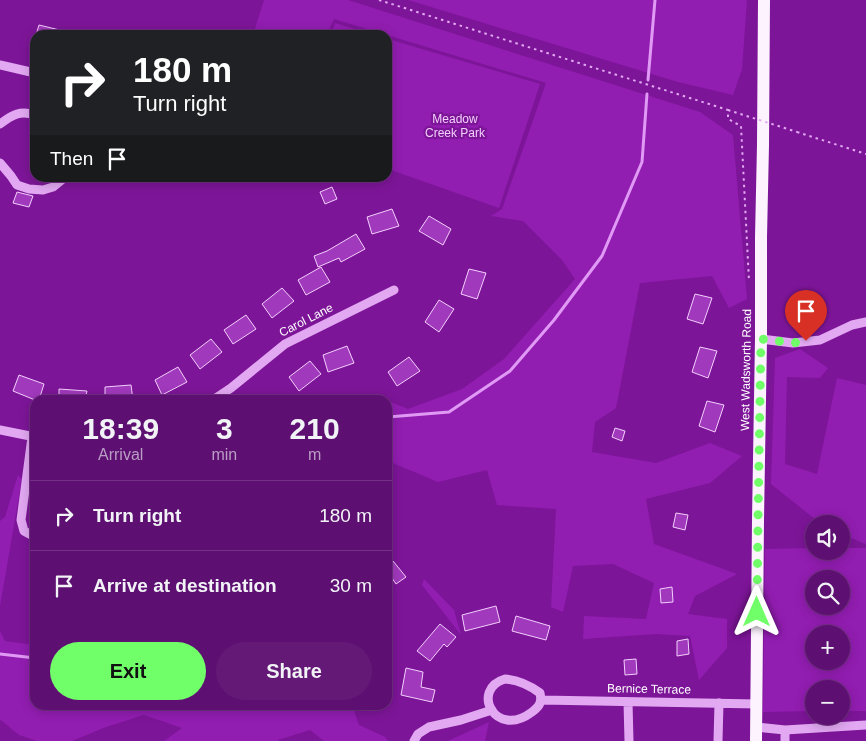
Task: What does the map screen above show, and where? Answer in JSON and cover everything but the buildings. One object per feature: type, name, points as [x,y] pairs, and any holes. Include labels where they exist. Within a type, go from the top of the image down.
[{"type":"main road","name":"West Wadsworth Road","points":[[756,741],[764,0]]},
{"type":"street","points":[[0,66],[30,72]]},
{"type":"street","points":[[0,124],[16,113],[30,114]]},
{"type":"street","points":[[0,163],[17,185],[29,189],[43,190],[53,187],[59,182]]},
{"type":"street","name":"Carol Lane","points":[[221,395],[285,344],[394,290]]},
{"type":"street","points":[[761,339],[793,343],[820,340],[852,325],[866,322]]},
{"type":"street","points":[[0,430],[30,436]]},
{"type":"street","points":[[30,466],[21,520],[24,532],[30,535]]},
{"type":"street","points":[[514,679],[540,693],[542,700],[537,708],[529,714],[514,721],[505,720],[497,716],[488,704],[488,694],[492,686],[498,681],[514,679]]},
{"type":"street","name":"Bernice Terrace","points":[[542,700],[757,704]]},
{"type":"street","points":[[628,702],[629,741]]},
{"type":"street","points":[[718,741],[719,703]]},
{"type":"street","points":[[414,741],[418,734],[429,727],[461,720],[492,710]]},
{"type":"street","points":[[756,727],[785,730],[866,725]]},
{"type":"street","points":[[785,730],[785,741]]},
{"type":"path","points":[[379,0],[866,154]]},
{"type":"path","points":[[728,110],[728,119],[741,126],[749,289]]},
{"type":"green space","points":[[264,0],[348,0],[700,112],[733,135],[747,299],[729,308],[712,276],[640,283],[616,408],[595,422],[592,452],[656,463],[710,443],[742,456],[710,483],[646,499],[654,544],[737,574],[695,596],[688,614],[727,619],[727,648],[699,680],[690,636],[656,634],[583,639],[584,616],[646,619],[654,583],[613,564],[573,566],[563,612],[551,607],[556,509],[497,505],[487,470],[438,482],[392,463],[392,403],[408,409],[462,389],[504,359],[575,279],[562,260],[523,221],[491,216],[502,209],[546,83],[392,37],[392,30],[370,30],[334,19],[329,30],[255,30]]},
{"type":"green space","points":[[408,0],[747,0],[742,69],[733,95],[678,82]]},
{"type":"green space","points":[[335,23],[358,30],[333,30]]},
{"type":"green space","name":"Meadow Creek Park","points":[[392,40],[540,84],[499,208],[392,170]]},
{"type":"green space","points":[[800,349],[828,368],[820,378],[787,377],[785,464],[817,474],[837,378],[866,385],[866,544],[850,538],[850,515],[810,515],[771,484],[775,358]]},
{"type":"green space","points":[[18,475],[22,479],[0,606],[0,521],[5,517]]},
{"type":"green space","points":[[805,548],[805,560],[850,560],[850,548],[866,548],[866,711],[850,711],[850,680],[805,680],[805,711],[763,712],[765,549]]},
{"type":"green space","points":[[424,579],[454,610],[461,635],[422,585]]},
{"type":"green space","points":[[0,631],[5,641],[30,644],[30,710],[354,710],[359,725],[385,737],[388,741],[324,741],[310,730],[278,741],[164,741],[182,728],[144,715],[106,727],[72,741],[37,741],[19,735],[0,720]]},
{"type":"green space","points":[[489,722],[485,741],[448,741]]},
{"type":"waterway","points":[[648,80],[655,0]]},
{"type":"waterway","points":[[392,417],[449,412],[510,371],[554,320],[602,256],[642,162],[647,94]]},
{"type":"waterway","points":[[0,654],[30,657]]},
{"type":"route","points":[[757,612],[761,339],[793,343],[806,341]]}]
